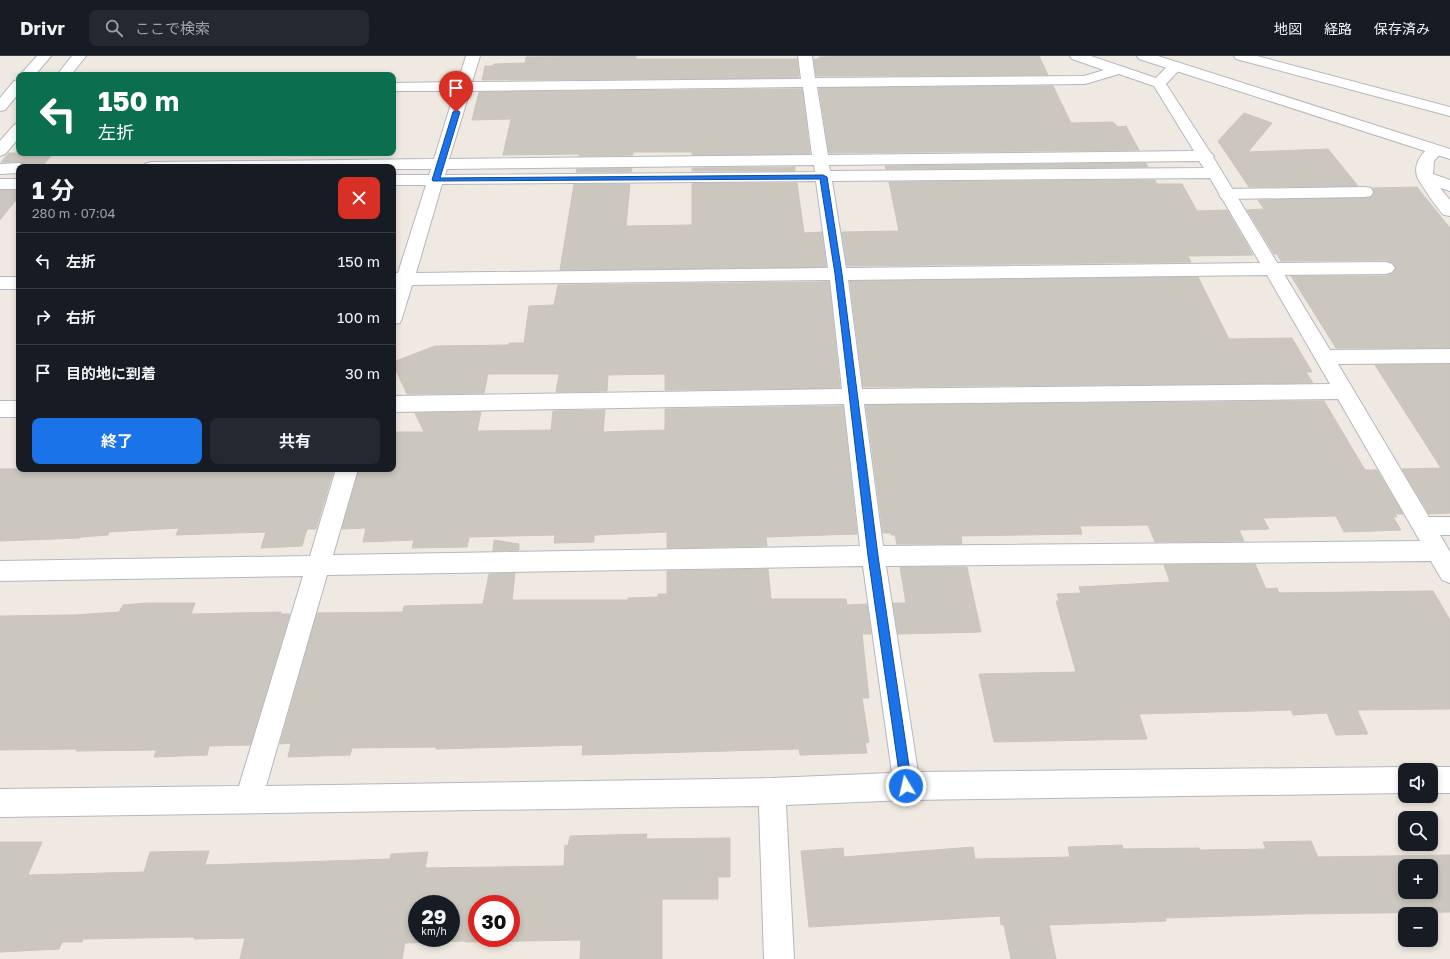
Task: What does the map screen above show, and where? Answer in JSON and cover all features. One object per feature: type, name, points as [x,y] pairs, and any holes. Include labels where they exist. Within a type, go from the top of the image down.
[{"type":"street","points":[[30,72],[44,56]]},
{"type":"street","points":[[66,72],[79,56]]},
{"type":"street","points":[[396,298],[399,279],[436,180],[473,56]]},
{"type":"street","points":[[805,56],[838,274],[873,556],[906,786]]},
{"type":"street","points":[[1077,56],[1159,83],[1206,156],[1271,269],[1424,526],[1450,573]]},
{"type":"street","points":[[1144,56],[1443,152]]},
{"type":"street","points":[[1241,56],[1450,112]]},
{"type":"street","points":[[1159,83],[1176,66]]},
{"type":"street","points":[[396,87],[809,84],[1086,80],[1118,70]]},
{"type":"street","points":[[0,107],[11,88]]},
{"type":"street","points":[[0,151],[16,132]]},
{"type":"street","points":[[1443,152],[1426,160],[1425,176],[1434,191],[1450,211]]},
{"type":"street","points":[[396,180],[822,169],[1206,156]]},
{"type":"street","points":[[396,164],[1215,173]]},
{"type":"street","points":[[0,169],[16,168]]},
{"type":"street","points":[[1425,176],[1450,186]]},
{"type":"street","points":[[0,184],[16,184]]},
{"type":"street","points":[[1227,194],[1365,192]]},
{"type":"street","points":[[399,279],[1386,268]]},
{"type":"street","points":[[0,283],[16,283]]},
{"type":"street","points":[[1325,358],[1450,356]]},
{"type":"street","points":[[396,404],[1344,392]]},
{"type":"street","points":[[0,409],[16,409]]},
{"type":"street","points":[[248,800],[346,472]]},
{"type":"street","points":[[1424,526],[1450,526]]},
{"type":"street","points":[[0,571],[873,556],[1437,551]]},
{"type":"street","points":[[0,803],[772,792],[906,786],[1398,780]]},
{"type":"street","points":[[1438,780],[1450,780]]},
{"type":"street","points":[[772,792],[778,959]]},
{"type":"building","points":[[636,56],[636,59],[797,59],[799,78],[482,80],[485,66],[493,66],[494,64],[525,63],[526,57]]},
{"type":"building","points":[[1039,56],[1048,75],[816,76],[814,59],[819,59],[819,57]]},
{"type":"building","points":[[1053,86],[1071,123],[1113,122],[1118,127],[1126,126],[1139,150],[829,153],[819,88]]},
{"type":"building","points":[[802,89],[810,154],[692,155],[692,152],[633,152],[633,155],[503,155],[511,119],[472,120],[479,92]]},
{"type":"building","points":[[1244,113],[1272,123],[1248,152],[1328,149],[1358,186],[1249,187],[1218,141]]},
{"type":"building","points":[[9,153],[16,153],[16,156],[51,156],[44,164],[1,162]]},
{"type":"building","points":[[1146,163],[1148,167],[886,169],[885,166]]},
{"type":"building","points":[[795,167],[795,171],[692,171],[692,168]]},
{"type":"building","points":[[632,168],[631,172],[576,172],[577,169]]},
{"type":"building","points":[[1155,180],[1157,184],[1182,184],[1197,211],[1227,210],[1253,255],[1188,256],[1191,262],[847,266],[842,232],[899,231],[889,182]]},
{"type":"building","points":[[692,183],[797,183],[804,233],[822,232],[826,267],[560,270],[574,184],[630,184],[626,226],[692,225]]},
{"type":"building","points":[[1417,187],[1450,228],[1450,348],[1336,348],[1291,276],[1386,276],[1393,273],[1396,267],[1386,260],[1281,261],[1277,254],[1274,254],[1247,210],[1264,209],[1258,200],[1365,198],[1372,197],[1374,193],[1373,188]]},
{"type":"building","points":[[0,190],[16,190],[16,200],[0,220]]},
{"type":"building","points":[[1198,277],[1229,339],[1292,338],[1312,372],[1306,372],[1313,383],[863,387],[850,281]]},
{"type":"building","points":[[829,282],[840,388],[665,390],[665,374],[608,375],[607,391],[556,392],[559,374],[488,374],[484,393],[407,394],[396,370],[396,361],[435,346],[509,345],[509,343],[524,343],[529,306],[554,305],[558,285]]},
{"type":"building","points":[[1450,364],[1450,513],[1429,514],[1402,469],[1441,468],[1375,365]]},
{"type":"building","points":[[1324,401],[1365,470],[1377,470],[1403,514],[1395,514],[1397,517],[1393,517],[1401,530],[1344,532],[1336,516],[1263,518],[1269,529],[1239,530],[1244,541],[1155,542],[1148,525],[1080,526],[1082,534],[961,536],[962,544],[897,544],[895,535],[891,535],[891,533],[883,533],[866,405]]},
{"type":"building","points":[[843,406],[857,534],[766,537],[767,546],[667,548],[667,532],[594,535],[594,542],[554,543],[555,535],[469,537],[467,547],[412,548],[414,540],[363,542],[366,528],[342,529],[358,472],[396,472],[396,432],[424,432],[415,413],[481,412],[477,431],[551,430],[553,411],[605,410],[603,432],[665,430],[665,409]]},
{"type":"building","points":[[0,469],[16,469],[16,472],[333,472],[316,529],[307,529],[302,546],[261,548],[266,532],[176,535],[179,528],[109,532],[108,535],[80,538],[0,541]]},
{"type":"building","points":[[494,540],[519,544],[519,550],[493,551]]},
{"type":"building","points":[[1255,564],[1266,589],[1277,588],[1279,593],[1433,591],[1450,620],[1450,709],[1357,710],[1368,734],[1336,735],[1327,713],[1293,715],[1291,710],[1139,714],[1147,739],[994,742],[979,674],[1076,672],[1056,601],[1059,601],[1057,594],[1081,593],[1079,587],[1170,582],[1164,565]]},
{"type":"building","points":[[900,567],[967,567],[981,632],[898,634],[893,603],[906,603]]},
{"type":"building","points":[[768,569],[771,599],[846,599],[847,605],[867,604],[871,634],[862,634],[869,698],[862,698],[869,742],[865,743],[867,753],[800,755],[799,749],[582,755],[583,745],[436,749],[436,747],[352,748],[350,755],[288,757],[291,743],[280,744],[317,613],[403,612],[404,606],[483,604],[489,574],[515,573],[512,600],[628,600],[628,598],[658,597],[658,594],[667,594],[667,571]]},
{"type":"building","points":[[147,603],[195,603],[191,614],[281,612],[281,614],[290,614],[250,745],[209,746],[207,755],[154,757],[156,750],[0,750],[0,616],[74,615],[119,612],[123,605]]},
{"type":"building","points":[[647,834],[646,839],[730,838],[730,877],[718,877],[718,899],[662,899],[662,959],[580,959],[581,940],[520,941],[520,895],[468,895],[468,942],[465,942],[460,941],[460,895],[408,895],[408,943],[405,943],[402,959],[240,959],[245,938],[194,939],[195,937],[83,939],[82,942],[62,942],[59,949],[0,952],[0,842],[42,842],[28,875],[144,872],[150,852],[209,851],[205,865],[390,859],[391,854],[428,852],[425,868],[564,866],[565,845],[568,846],[570,836]]},
{"type":"building","points":[[1311,841],[1318,857],[1450,855],[1450,912],[1438,912],[1438,907],[1398,907],[1398,913],[1165,918],[1166,921],[1049,925],[1056,959],[1011,959],[1004,925],[1001,925],[1000,916],[809,927],[801,851],[843,848],[844,857],[973,847],[975,859],[1070,857],[1068,847],[1122,845],[1123,849],[1266,849],[1263,842]]},
{"type":"route","points":[[456,112],[436,180],[823,177],[838,274],[862,477],[906,786]]}]
